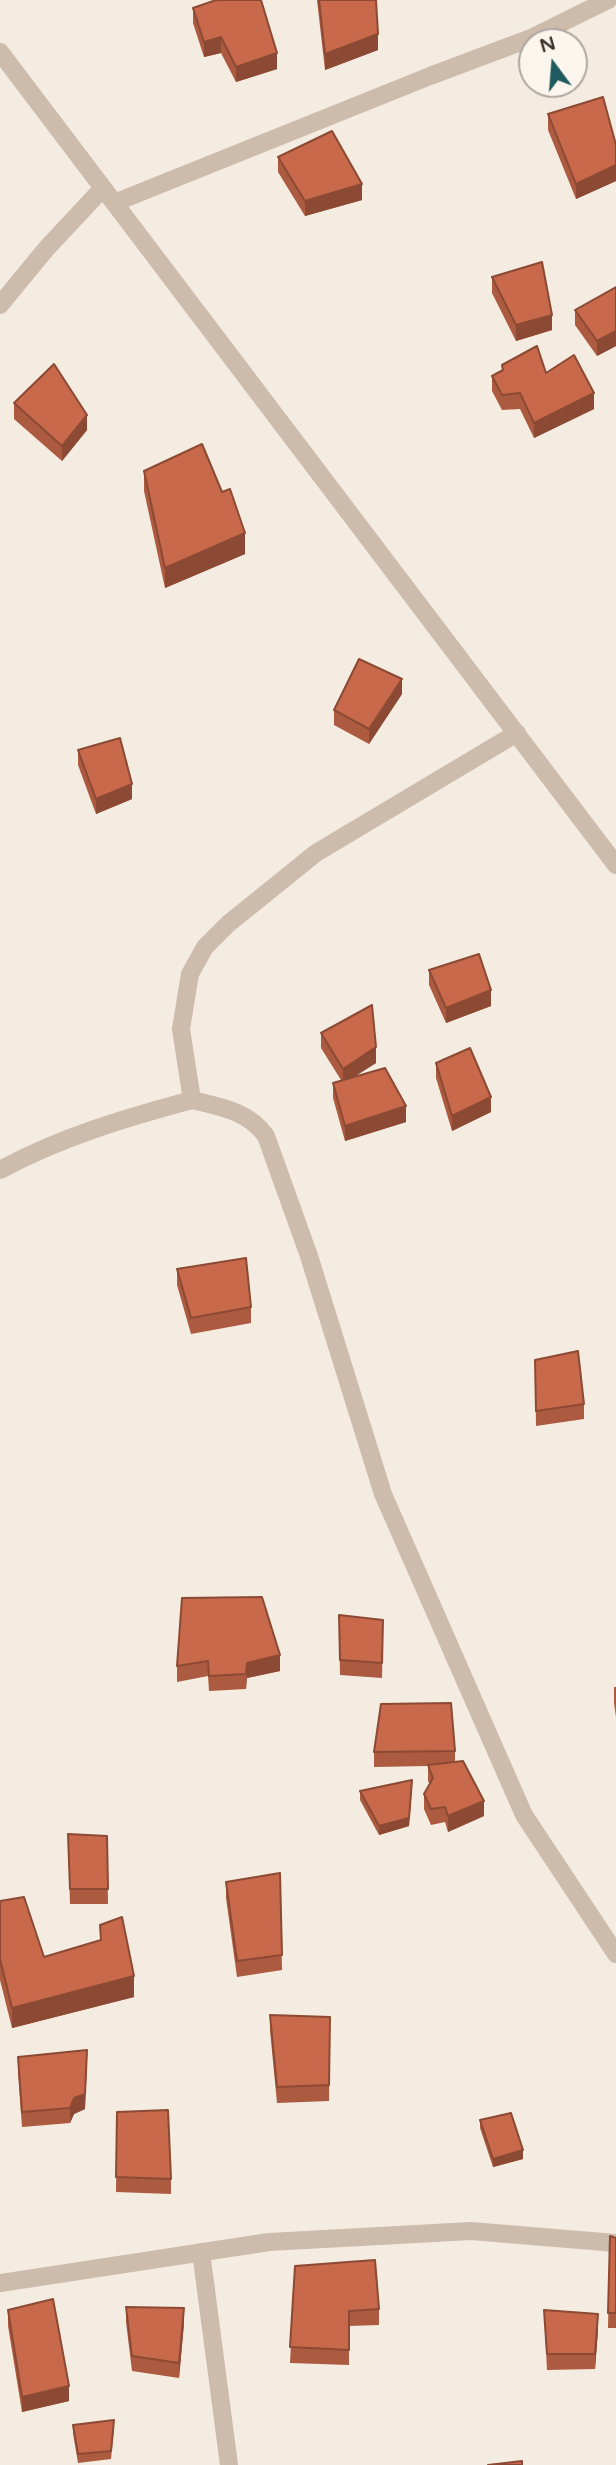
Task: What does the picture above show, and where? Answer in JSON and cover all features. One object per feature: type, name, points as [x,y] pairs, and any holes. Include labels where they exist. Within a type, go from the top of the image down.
[{"type":"street","points":[[114,203],[531,38],[608,0]]},
{"type":"street","points":[[0,52],[616,865]]},
{"type":"street","points":[[0,305],[46,249],[103,188]]},
{"type":"street","points":[[192,1100],[181,1029],[190,974],[205,947],[228,924],[316,853],[517,733]]},
{"type":"street","points":[[0,1170],[40,1149],[117,1120],[192,1100],[236,1111],[259,1126],[266,1136],[309,1256],[383,1494],[524,1815],[616,1954]]},
{"type":"street","points":[[0,2283],[269,2242],[471,2231],[616,2243]]},
{"type":"street","points":[[201,2252],[229,2465]]},
{"type":"building","points":[[216,0],[261,0],[277,53],[236,67],[221,37],[204,42],[193,8]]},
{"type":"building","points":[[319,0],[376,0],[378,34],[325,54]]},
{"type":"building","points":[[603,97],[616,145],[616,165],[576,184],[548,114]]},
{"type":"building","points":[[332,131],[362,184],[305,201],[278,157]]},
{"type":"building","points":[[542,262],[552,315],[516,325],[492,277]]},
{"type":"building","points":[[616,287],[616,331],[597,341],[575,310]]},
{"type":"building","points":[[537,346],[546,373],[574,355],[594,393],[534,423],[520,393],[502,395],[492,376],[503,370],[502,365]]},
{"type":"building","points":[[54,364],[87,415],[62,446],[14,403]]},
{"type":"building","points":[[202,444],[222,492],[230,489],[245,533],[165,568],[144,471]]},
{"type":"building","points":[[359,659],[402,679],[369,729],[334,710]]},
{"type":"building","points":[[120,738],[132,784],[96,799],[78,750]]},
{"type":"building","points":[[479,954],[491,990],[446,1008],[429,970]]},
{"type":"building","points":[[372,1005],[376,1047],[343,1069],[321,1033]]},
{"type":"building","points":[[470,1048],[491,1097],[452,1116],[436,1063]]},
{"type":"building","points":[[385,1068],[406,1106],[345,1126],[333,1083]]},
{"type":"building","points":[[246,1258],[251,1307],[191,1318],[177,1269]]},
{"type":"building","points":[[578,1351],[584,1404],[536,1411],[535,1360]]},
{"type":"building","points":[[262,1597],[280,1655],[247,1663],[246,1674],[209,1676],[208,1661],[177,1666],[182,1598]]},
{"type":"building","points":[[339,1615],[383,1620],[382,1663],[340,1660]]},
{"type":"building","points":[[451,1703],[455,1751],[374,1752],[381,1704]]},
{"type":"building","points":[[463,1761],[484,1801],[448,1816],[445,1807],[431,1809],[424,1794],[433,1778],[428,1765]]},
{"type":"building","points":[[412,1780],[409,1818],[379,1826],[360,1791]]},
{"type":"building","points":[[68,1834],[107,1836],[108,1889],[70,1889]]},
{"type":"building","points":[[280,1873],[282,1955],[237,1961],[226,1882]]},
{"type":"building","points":[[24,1897],[44,1957],[101,1940],[100,1925],[122,1917],[134,1976],[12,2008],[0,1959],[0,1901]]},
{"type":"building","points":[[270,2015],[330,2017],[329,2085],[277,2087]]},
{"type":"building","points":[[87,2050],[85,2094],[74,2098],[70,2108],[22,2112],[18,2057]]},
{"type":"building","points":[[168,2110],[171,2179],[116,2177],[117,2112]]},
{"type":"building","points":[[511,2113],[523,2150],[493,2159],[480,2120]]},
{"type":"building","points":[[610,2236],[616,2238],[616,2313],[608,2313]]},
{"type":"building","points":[[375,2260],[379,2309],[349,2311],[349,2350],[290,2347],[295,2266]]},
{"type":"building","points":[[53,2299],[69,2386],[22,2397],[8,2310]]},
{"type":"building","points":[[126,2307],[184,2308],[179,2363],[132,2356]]},
{"type":"building","points":[[544,2310],[598,2314],[595,2354],[547,2354]]},
{"type":"building","points":[[114,2420],[111,2451],[78,2454],[73,2425]]},
{"type":"building","points":[[522,2461],[522,2465],[488,2465]]}]
